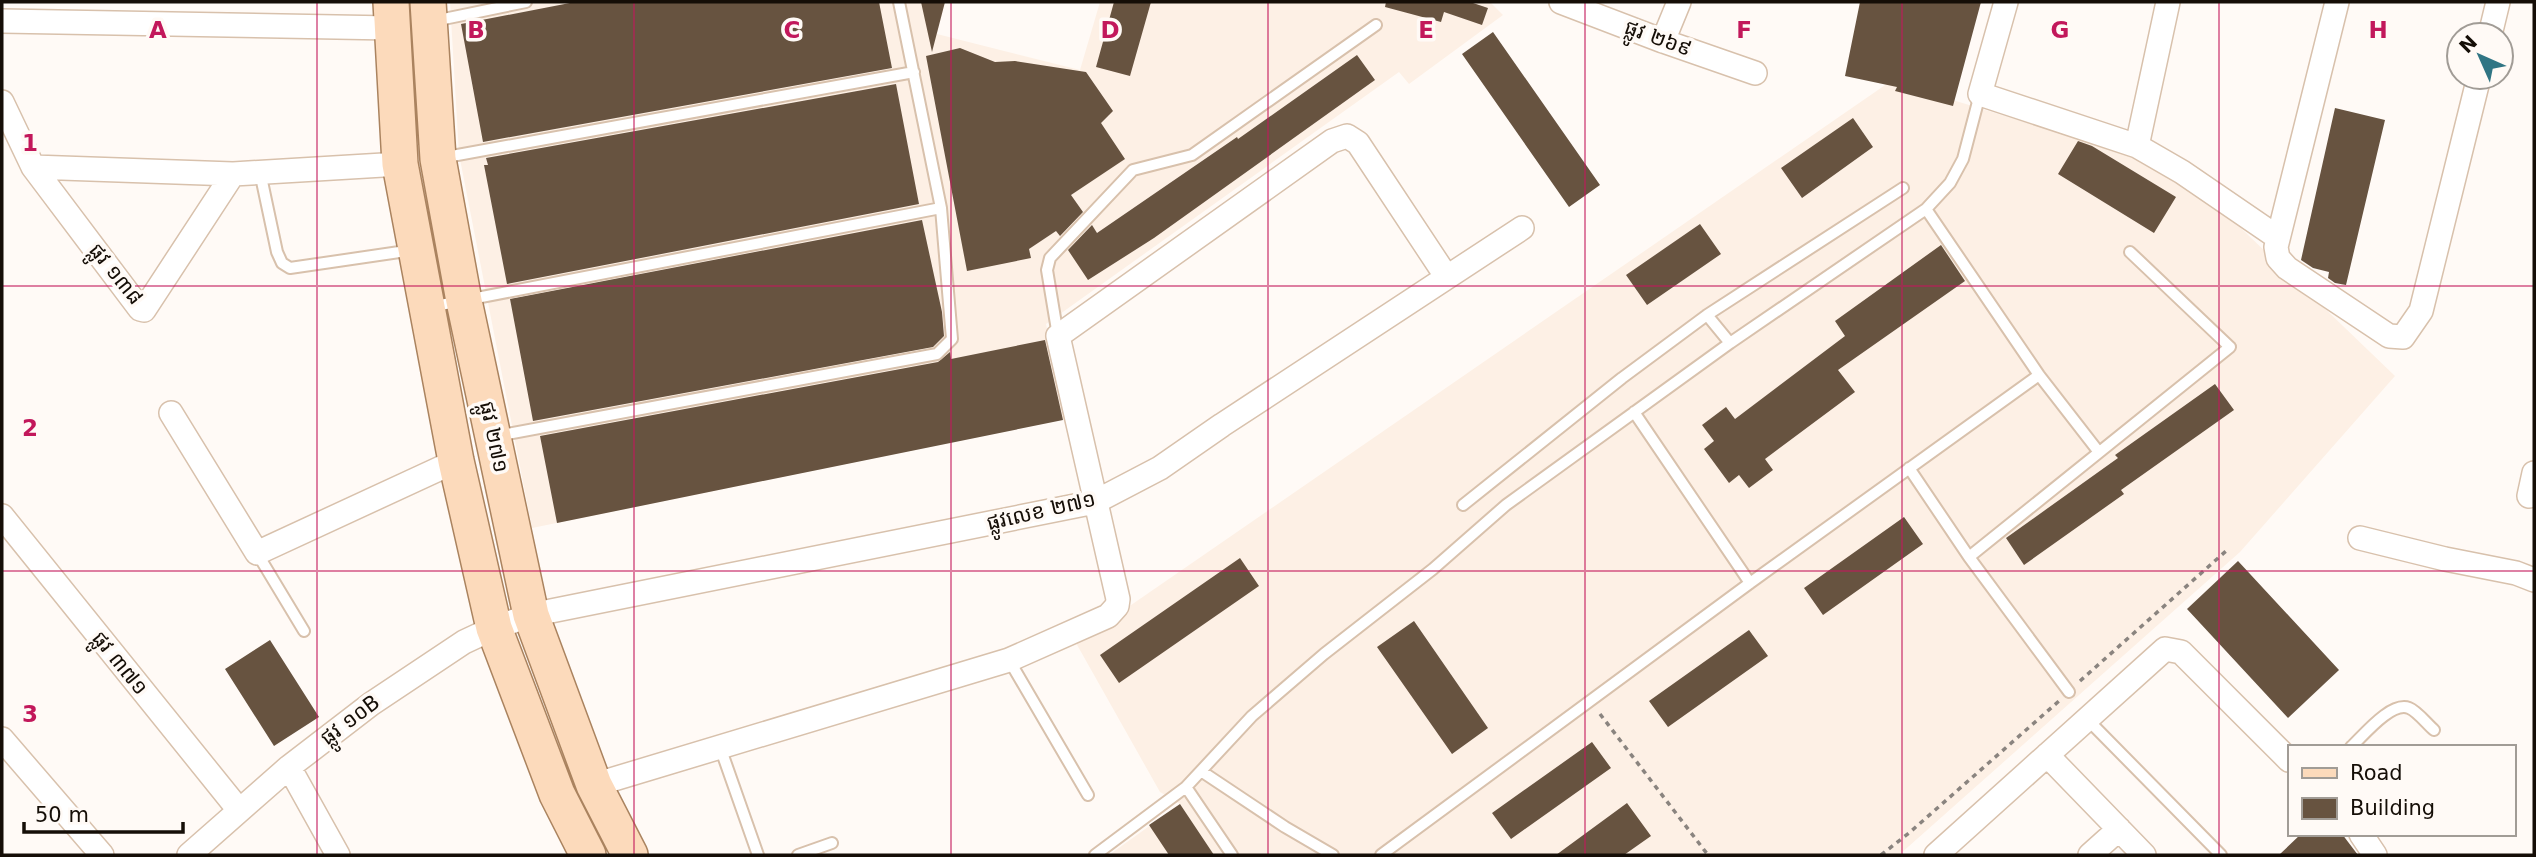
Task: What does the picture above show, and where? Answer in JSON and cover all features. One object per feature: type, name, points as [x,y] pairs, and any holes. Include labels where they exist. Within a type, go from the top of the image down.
[{"type":"main road","name":"ផ្លូវ ២៧១","points":[[428,12],[438,159],[435,246],[427,308],[456,461],[494,628],[556,794],[588,855]]},
{"type":"main road","name":"ផ្លូវ ២៧១","points":[[391,15],[400,164],[435,246],[464,301],[531,615],[594,785],[630,855]]},
{"type":"street","name":"ផ្លូវ ២៦៩","points":[[1561,2],[1755,73]]},
{"type":"street","points":[[1663,41],[1679,2]]},
{"type":"street","points":[[2006,2],[1980,94],[2137,146],[2182,172],[2277,237]]},
{"type":"street","points":[[2137,146],[2168,2]]},
{"type":"street","points":[[2337,2],[2276,247],[2278,258],[2287,268],[2389,336],[2403,337],[2421,311],[2476,91]]},
{"type":"street","points":[[2493,21],[2498,2]]},
{"type":"street","points":[[2,21],[391,15]]},
{"type":"street","name":"ផ្លូវ ១៣៨","points":[[2,102],[33,167],[140,309],[144,310],[233,173]]},
{"type":"street","points":[[594,785],[1009,660],[1108,615],[1117,607],[1118,599],[1058,336],[1332,141],[1347,136],[1358,143],[1446,276]]},
{"type":"street","points":[[33,167],[233,173],[400,164]]},
{"type":"street","name":"ផ្លូវលេខ ២៧១","points":[[531,615],[1095,502],[1160,468],[1522,228]]},
{"type":"street","points":[[172,413],[257,553],[456,461]]},
{"type":"street","name":"ផ្លូវ ៣៧១","points":[[2,516],[239,810]]},
{"type":"street","points":[[2360,538],[2516,573],[2534,580]]},
{"type":"street","name":"ផ្លូវ ១០B","points":[[189,855],[289,767],[370,704],[464,642],[531,615]]},
{"type":"street","points":[[1936,855],[2165,649],[2181,652],[2288,759]]},
{"type":"street","points":[[2,740],[102,855]]},
{"type":"street","points":[[2047,755],[2144,855]]},
{"type":"street","points":[[289,767],[338,855]]},
{"type":"street","points":[[2090,855],[2119,829]]},
{"type":"street","points":[[2362,836],[2375,855]]},
{"type":"lane","points":[[428,12],[526,2]]},
{"type":"lane","points":[[494,437],[937,354],[952,339],[941,208],[899,2]]},
{"type":"lane","points":[[1058,336],[1047,270],[1050,258],[1133,170],[1192,155],[1376,25]]},
{"type":"lane","points":[[438,159],[914,72]]},
{"type":"lane","points":[[1095,855],[1186,787],[1252,716],[1324,654],[1433,569],[1506,505],[1730,343],[1926,209],[1950,183],[1963,159],[1980,94]]},
{"type":"lane","points":[[260,172],[277,252],[282,263],[290,268],[435,246]]},
{"type":"lane","points":[[1463,505],[1622,378],[1707,315],[1903,188]]},
{"type":"lane","points":[[427,308],[941,208]]},
{"type":"lane","points":[[1926,209],[2039,375],[2098,451]]},
{"type":"lane","points":[[1969,557],[2230,347],[2130,252]]},
{"type":"lane","points":[[1707,315],[1730,343]]},
{"type":"lane","points":[[1381,855],[2039,375]]},
{"type":"lane","points":[[1634,412],[1751,583]]},
{"type":"lane","points":[[1909,468],[1969,557],[2069,692]]},
{"type":"lane","points":[[257,553],[304,631]]},
{"type":"lane","points":[[1009,660],[1088,795]]},
{"type":"lane","points":[[2353,745],[2387,713],[2399,707],[2410,708],[2434,730]]},
{"type":"lane","points":[[2088,720],[2221,855]]},
{"type":"lane","points":[[720,747],[758,855]]},
{"type":"lane","points":[[1201,771],[1285,827],[1333,855]]},
{"type":"lane","points":[[1186,787],[1232,855]]},
{"type":"lane","points":[[798,855],[832,843]]},
{"type":"path","points":[[1881,855],[2069,692],[2225,551]]},
{"type":"path","points":[[1590,701],[1708,855]]},
{"type":"shaded area","points":[[450,2],[945,2],[937,34],[1080,70],[1100,2],[1490,2],[1503,15],[1409,84],[1399,72],[1046,324],[1066,419],[532,528],[459,154]]},
{"type":"shaded area","points":[[1891,81],[2168,166],[2220,208],[2395,376],[2240,552],[1899,855],[1109,855],[1180,804],[1160,792],[1076,643]]},
{"type":"building","points":[[575,2],[879,2],[892,68],[483,142],[461,24]]},
{"type":"building","points":[[921,2],[945,2],[932,52]]},
{"type":"building","points":[[1114,2],[1151,2],[1130,76],[1096,67]]},
{"type":"building","points":[[1386,2],[1470,2],[1488,8],[1482,25],[1444,12],[1441,22],[1385,7]]},
{"type":"building","points":[[1860,2],[1981,2],[1953,106],[1895,91],[1897,87],[1845,76]]},
{"type":"building","points":[[1493,32],[1600,185],[1569,207],[1462,54]]},
{"type":"building","points":[[960,48],[995,62],[1015,61],[1086,72],[1113,111],[1101,123],[1125,159],[1071,195],[1083,212],[1060,236],[1056,231],[1029,249],[1031,258],[967,271],[926,56]]},
{"type":"building","points":[[1357,55],[1375,80],[1154,238],[1088,280],[1068,250],[1092,225],[1097,233]]},
{"type":"building","points":[[896,84],[919,204],[507,284],[484,165],[488,165],[486,158]]},
{"type":"building","points":[[2335,108],[2385,120],[2346,285],[2335,283],[2328,278],[2329,272],[2313,268],[2301,260]]},
{"type":"building","points":[[1853,118],[1873,147],[1802,198],[1781,168]]},
{"type":"building","points":[[2078,141],[2092,146],[2176,197],[2154,233],[2058,174]]},
{"type":"building","points":[[922,220],[942,312],[944,336],[933,347],[533,421],[510,299]]},
{"type":"building","points":[[1700,224],[1721,254],[1647,305],[1626,275]]},
{"type":"building","points":[[1941,245],[1965,281],[1838,370],[1855,392],[1765,459],[1773,470],[1749,488],[1739,475],[1729,483],[1704,449],[1714,441],[1702,425],[1726,407],[1735,419],[1845,336],[1835,321]]},
{"type":"building","points":[[1045,340],[1063,420],[557,523],[540,436],[938,362],[950,352],[951,359]]},
{"type":"building","points":[[2215,384],[2234,410],[2121,490],[2124,494],[2024,565],[2006,538],[2118,458],[2115,455]]},
{"type":"building","points":[[1904,517],[1923,544],[1823,615],[1804,588]]},
{"type":"building","points":[[1240,558],[1259,586],[1119,683],[1100,655]]},
{"type":"building","points":[[2238,561],[2339,670],[2288,718],[2187,609]]},
{"type":"building","points":[[1414,621],[1488,728],[1452,754],[1377,647]]},
{"type":"building","points":[[1749,630],[1768,656],[1668,727],[1649,701]]},
{"type":"building","points":[[270,640],[319,717],[274,746],[225,669]]},
{"type":"building","points":[[1592,742],[1611,768],[1511,839],[1492,813]]},
{"type":"building","points":[[1627,803],[1651,836],[1624,855],[1556,855]]},
{"type":"building","points":[[1180,804],[1214,855],[1169,855],[1149,825]]},
{"type":"building","points":[[2299,836],[2344,836],[2358,855],[2279,855]]}]
